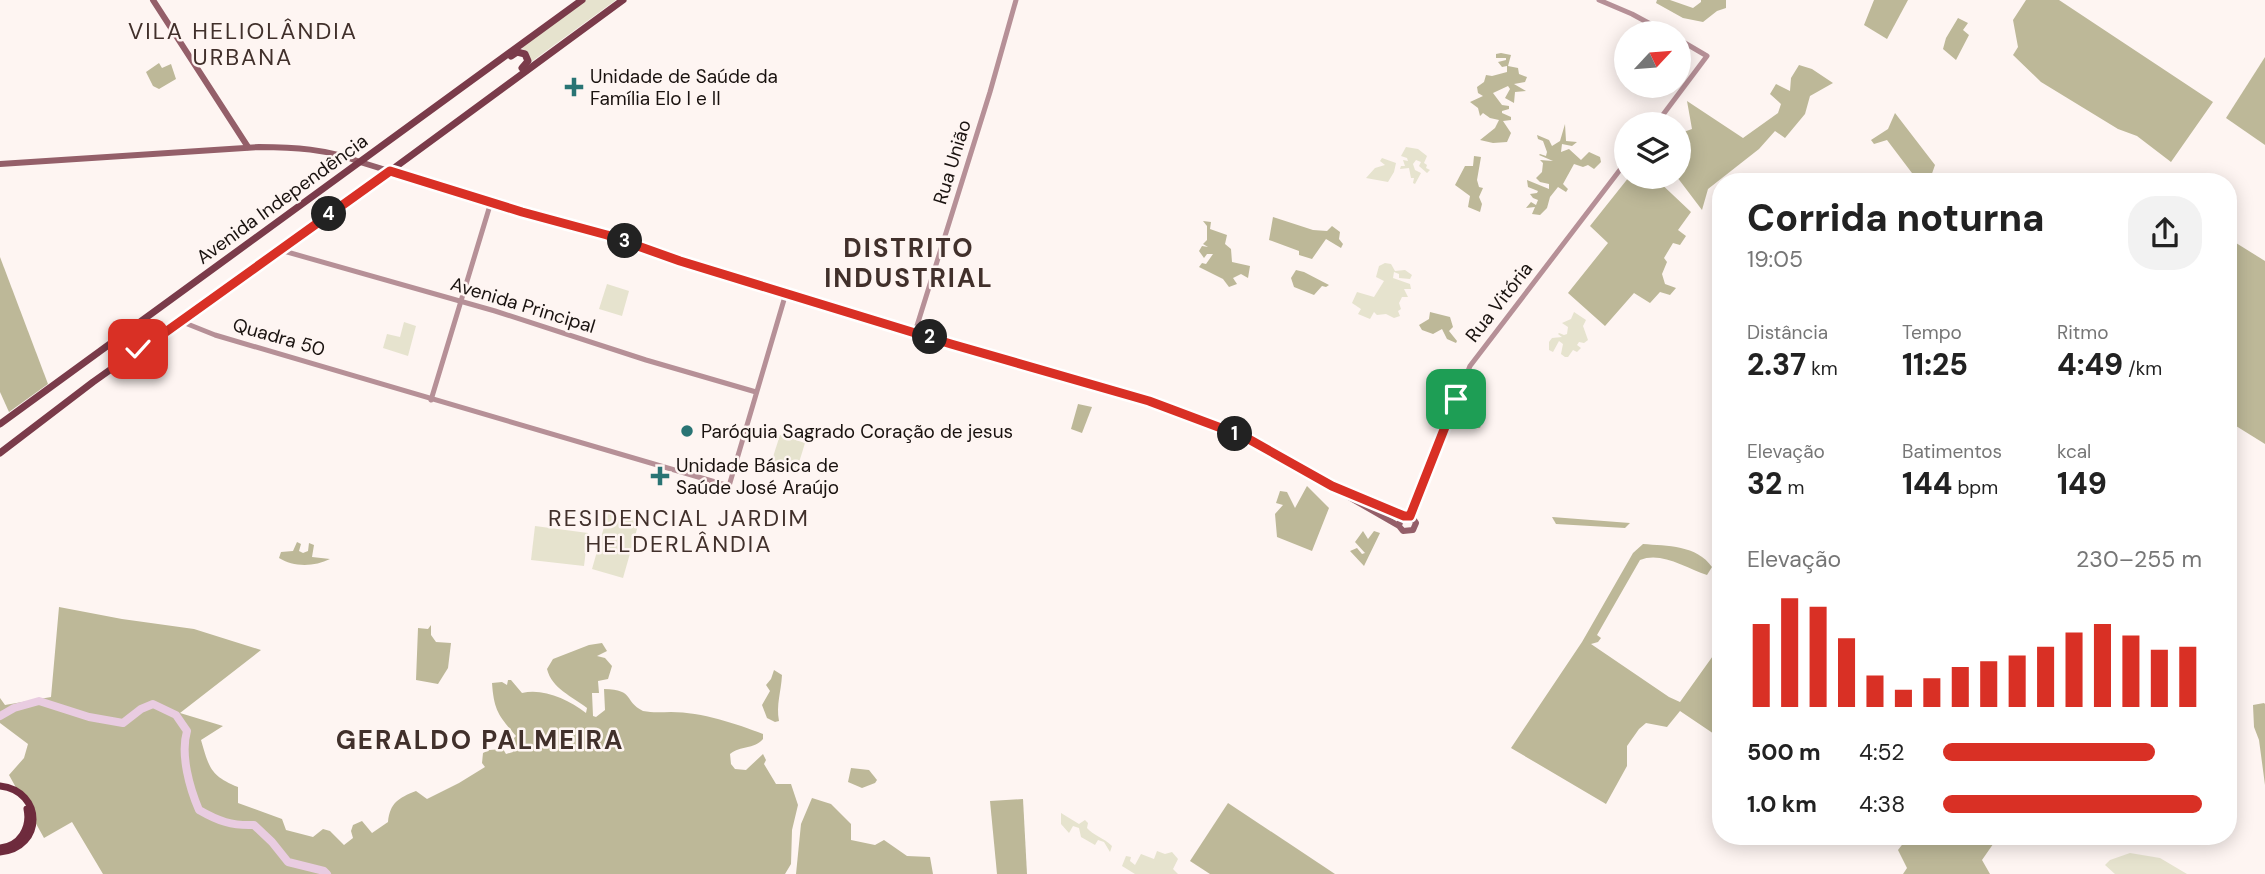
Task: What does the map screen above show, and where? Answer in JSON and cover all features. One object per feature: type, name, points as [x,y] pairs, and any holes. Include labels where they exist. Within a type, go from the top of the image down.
[{"type":"highway","points":[[0,788],[19,797],[29,817],[28,825],[19,840],[0,850]]},
{"type":"main road","points":[[153,0],[248,147]]},
{"type":"main road","name":"Avenida Independência","points":[[0,424],[582,0]]},
{"type":"main road","name":"Avenida Independência","points":[[0,453],[623,0]]},
{"type":"main road","points":[[461,88],[472,84],[517,52],[525,54],[528,59],[526,65],[487,94],[479,104]]},
{"type":"main road","points":[[0,164],[248,147],[339,153],[360,162],[607,235],[680,261],[1149,401],[1245,437],[1406,532],[1413,530],[1416,523],[1407,516],[1332,486]]},
{"type":"main road","points":[[134,326],[129,334],[129,341],[134,348],[142,349]]},
{"type":"main road","points":[[114,341],[123,351],[121,363]]},
{"type":"main road","points":[[1399,526],[1399,521],[1407,516]]},
{"type":"street","name":"Rua União","points":[[915,332],[1016,0]]},
{"type":"street","points":[[1599,0],[1646,21]]},
{"type":"street","points":[[1691,46],[1707,55],[1691,77]]},
{"type":"street","name":"Rua Vitória","points":[[1407,516],[1470,366],[1614,178]]},
{"type":"street","points":[[432,400],[491,202]]},
{"type":"street","name":"Avenida Principal","points":[[279,250],[463,302],[756,392]]},
{"type":"street","points":[[756,392],[786,293]]},
{"type":"street","name":"Quadra 50","points":[[180,321],[215,335],[729,486],[756,392]]},
{"type":"shaded area","points":[[585,0],[616,0],[531,62],[521,47]]},
{"type":"shaded area","points":[[1657,0],[1670,0],[1693,8],[1701,0],[1726,0],[1726,8],[1717,11],[1703,22],[1683,18],[1656,3]]},
{"type":"shaded area","points":[[1874,0],[1908,0],[1887,39],[1864,25]]},
{"type":"shaded area","points":[[2026,0],[2059,0],[2213,102],[2171,162],[2137,136],[2118,129],[2041,82],[2013,55],[2018,47],[2013,20]]},
{"type":"shaded area","points":[[1958,18],[1968,23],[1963,30],[1969,35],[1956,60],[1943,49]]},
{"type":"shaded area","points":[[1496,54],[1511,55],[1508,66],[1518,68],[1519,74],[1527,77],[1525,82],[1514,84],[1526,91],[1515,92],[1514,103],[1505,98],[1510,89],[1508,86],[1493,93],[1502,105],[1509,106],[1509,109],[1502,113],[1511,117],[1511,120],[1503,121],[1511,133],[1507,142],[1493,143],[1480,140],[1495,128],[1499,120],[1483,113],[1480,116],[1478,108],[1470,102],[1483,96],[1478,93],[1477,87],[1484,82],[1486,75],[1507,72],[1507,66],[1502,67],[1498,62],[1506,58],[1496,58]]},
{"type":"shaded area","points":[[2265,57],[2265,145],[2226,118]]},
{"type":"shaded area","points":[[159,63],[162,68],[171,64],[176,79],[159,89],[153,86],[146,72]]},
{"type":"shaded area","points":[[1799,65],[1812,69],[1833,83],[1810,96],[1805,114],[1785,138],[1775,131],[1759,149],[1728,173],[1712,173],[1712,186],[1708,189],[1702,210],[1686,189],[1691,189],[1692,129],[1687,101],[1743,138],[1778,113],[1781,104],[1770,94],[1776,84],[1790,91],[1791,78]]},
{"type":"shaded area","points":[[1895,113],[1935,165],[1932,173],[1912,173],[1887,140],[1874,144],[1871,140],[1888,129]]},
{"type":"shaded area","points":[[1565,124],[1566,141],[1577,142],[1572,146],[1562,144],[1561,152],[1569,149],[1581,160],[1589,152],[1600,157],[1601,162],[1594,169],[1588,165],[1583,167],[1574,164],[1563,184],[1568,189],[1566,192],[1558,187],[1550,197],[1547,208],[1540,215],[1532,214],[1535,207],[1526,208],[1531,202],[1536,205],[1538,200],[1530,194],[1538,191],[1528,187],[1527,180],[1549,189],[1549,184],[1536,178],[1542,172],[1543,163],[1540,160],[1553,161],[1539,155],[1546,156],[1547,152],[1543,141],[1538,139],[1537,135],[1549,140],[1552,146],[1560,141]]},
{"type":"shaded area","points":[[1406,147],[1418,149],[1427,156],[1424,163],[1430,170],[1427,173],[1419,166],[1421,162],[1416,160],[1413,164],[1415,170],[1421,173],[1415,184],[1409,168],[1400,169],[1405,166],[1403,160],[1408,161],[1401,156]]},
{"type":"shaded area","points":[[1474,156],[1481,157],[1477,180],[1479,187],[1483,188],[1479,197],[1482,204],[1480,212],[1468,207],[1470,196],[1455,185],[1465,166],[1473,166]]},
{"type":"shaded area","points":[[1382,158],[1396,163],[1388,182],[1366,178],[1375,168],[1385,165],[1380,161]]},
{"type":"shaded area","points":[[1619,189],[1667,189],[1691,212],[1678,230],[1686,236],[1680,245],[1673,243],[1664,258],[1667,262],[1662,274],[1665,284],[1676,288],[1670,295],[1660,292],[1650,303],[1634,293],[1605,326],[1568,293],[1608,243],[1590,226]]},
{"type":"shaded area","points":[[1273,217],[1313,230],[1327,231],[1332,226],[1340,232],[1339,239],[1343,244],[1341,248],[1326,239],[1312,259],[1299,255],[1299,251],[1269,240]]},
{"type":"shaded area","points":[[1203,221],[1211,222],[1210,229],[1227,235],[1225,244],[1231,249],[1232,262],[1250,266],[1248,278],[1241,274],[1233,278],[1237,284],[1229,287],[1223,279],[1199,267],[1202,263],[1206,264],[1213,254],[1207,254],[1204,258],[1199,251],[1202,246],[1208,247],[1203,244],[1207,240],[1207,226]]},
{"type":"shaded area","points":[[2237,244],[2265,261],[2265,444],[2237,427]]},
{"type":"shaded area","points":[[0,257],[48,384],[9,412],[0,392]]},
{"type":"shaded area","points":[[1391,264],[1395,271],[1405,270],[1412,275],[1410,279],[1399,278],[1399,274],[1394,272],[1393,278],[1410,284],[1411,289],[1404,289],[1408,297],[1402,297],[1399,303],[1400,316],[1394,318],[1374,312],[1370,319],[1358,314],[1361,309],[1352,303],[1357,292],[1374,297],[1384,281],[1376,277],[1379,266]]},
{"type":"shaded area","points":[[1296,270],[1329,285],[1322,286],[1314,295],[1294,287],[1291,278]]},
{"type":"shaded area","points":[[607,284],[629,291],[622,316],[599,309]]},
{"type":"shaded area","points":[[1430,312],[1450,317],[1453,327],[1449,331],[1456,343],[1447,339],[1442,329],[1433,334],[1422,330],[1419,325],[1429,319]]},
{"type":"shaded area","points":[[1574,312],[1586,320],[1583,326],[1588,340],[1579,342],[1577,345],[1581,348],[1577,352],[1573,350],[1565,357],[1561,354],[1563,344],[1559,341],[1553,352],[1549,350],[1549,342],[1552,338],[1562,337],[1559,333],[1567,334],[1568,327],[1562,323],[1571,319]]},
{"type":"shaded area","points":[[404,322],[416,326],[408,356],[383,348],[387,334],[400,337]]},
{"type":"shaded area","points":[[1078,404],[1092,407],[1082,433],[1071,429]]},
{"type":"shaded area","points":[[1469,407],[1485,414],[1480,428],[1462,428],[1460,421]]},
{"type":"shaded area","points":[[780,435],[805,443],[797,469],[772,460]]},
{"type":"shaded area","points":[[1307,486],[1329,508],[1312,551],[1277,537],[1275,514],[1283,505],[1276,503],[1280,491],[1287,492],[1295,508]]},
{"type":"shaded area","points":[[608,513],[639,522],[623,578],[592,569]]},
{"type":"shaded area","points":[[1552,517],[1630,523],[1625,528],[1556,524]]},
{"type":"shaded area","points":[[535,526],[588,533],[584,566],[531,560]]},
{"type":"shaded area","points":[[1363,531],[1368,539],[1374,531],[1380,533],[1364,566],[1350,551],[1357,548],[1362,554],[1365,553],[1355,542]]},
{"type":"shaded area","points":[[297,542],[301,544],[299,551],[308,551],[309,543],[314,545],[312,557],[330,559],[304,565],[279,558],[281,552],[293,551]]},
{"type":"shaded area","points":[[1643,544],[1671,546],[1698,554],[1712,567],[1707,575],[1665,559],[1640,560],[1597,635],[1601,638],[1591,644],[1680,702],[1712,657],[1712,733],[1680,711],[1667,727],[1646,723],[1627,746],[1627,766],[1606,804],[1511,748],[1582,642],[1633,553]]},
{"type":"shaded area","points":[[59,607],[194,629],[261,650],[180,713],[223,726],[201,740],[212,770],[238,787],[238,803],[282,819],[286,830],[313,837],[323,829],[330,831],[344,845],[353,838],[353,825],[362,821],[372,833],[388,822],[393,806],[404,796],[416,791],[427,799],[485,767],[482,763],[483,753],[503,749],[506,754],[513,752],[511,741],[516,736],[498,712],[492,683],[502,682],[507,685],[508,680],[511,680],[522,693],[538,692],[555,696],[586,713],[587,708],[553,682],[547,669],[553,659],[589,645],[602,643],[607,651],[597,656],[605,658],[612,666],[608,679],[598,681],[599,693],[592,693],[593,716],[596,717],[605,710],[604,689],[614,690],[621,691],[643,711],[707,716],[763,734],[763,739],[759,742],[730,754],[731,764],[735,769],[746,770],[763,754],[766,760],[764,764],[776,784],[791,784],[798,805],[792,830],[791,864],[785,874],[103,874],[72,822],[44,838],[9,775],[24,758],[28,744],[0,723],[0,698],[5,705],[51,697]]},
{"type":"shaded area","points":[[431,625],[431,635],[436,642],[451,643],[448,668],[438,684],[416,680],[418,628],[428,629]]},
{"type":"shaded area","points":[[774,670],[782,675],[778,704],[779,721],[775,722],[767,718],[762,705],[770,691],[766,685]]},
{"type":"shaded area","points":[[2264,703],[2265,785],[2259,740],[2254,727],[2253,705]]},
{"type":"shaded area","points":[[851,768],[869,770],[877,780],[862,788],[848,782]]},
{"type":"shaded area","points":[[812,798],[831,804],[851,824],[851,840],[875,845],[884,840],[907,856],[930,857],[933,874],[796,874],[801,824]]},
{"type":"shaded area","points":[[1023,799],[1027,874],[997,874],[990,801]]},
{"type":"shaded area","points":[[1228,803],[1335,874],[1210,874],[1190,861]]},
{"type":"shaded area","points":[[1061,813],[1079,824],[1085,820],[1089,830],[1112,846],[1110,852],[1104,842],[1098,840],[1095,845],[1081,837],[1079,828],[1073,826],[1069,833],[1061,824]]},
{"type":"shaded area","points":[[1902,845],[1992,845],[1982,860],[1990,874],[1903,874],[1907,868],[1898,850]]},
{"type":"shaded area","points":[[1157,851],[1165,854],[1172,852],[1178,859],[1173,869],[1178,874],[1135,874],[1122,866],[1126,856],[1131,857],[1130,861],[1135,865],[1141,854],[1154,859]]},
{"type":"shaded area","points":[[2130,853],[2160,858],[2187,874],[2115,874],[2105,865],[2110,860]]},
{"type":"waterway","points":[[0,716],[14,708],[39,701],[89,717],[123,723],[141,709],[153,704],[176,715],[187,731],[185,761],[199,810],[225,822],[254,825],[288,862],[327,874]]},
{"type":"place","name":"Unidade de Saúde da Família Elo I e II","points":[[574,87]]},
{"type":"place","name":"Paróquia Sagrado Coração de jesus","points":[[687,431]]},
{"type":"place","name":"Unidade Básica de Saúde José Araújo","points":[[660,476]]},
{"type":"district","name":"VILA HELIOLÂNDIA URBANA","points":[[243,44]]},
{"type":"district","name":"DISTRITO INDUSTRIAL","points":[[909,263]]},
{"type":"district","name":"RESIDENCIAL JARDIM HELDERLÂNDIA","points":[[679,531]]},
{"type":"district","name":"GERALDO PALMEIRA","points":[[480,740]]},
{"type":"route","points":[[138,349],[142,349],[390,171],[607,235],[680,261],[756,282],[951,344],[1149,401],[1245,437],[1332,486],[1404,516],[1410,516],[1456,399]]}]
